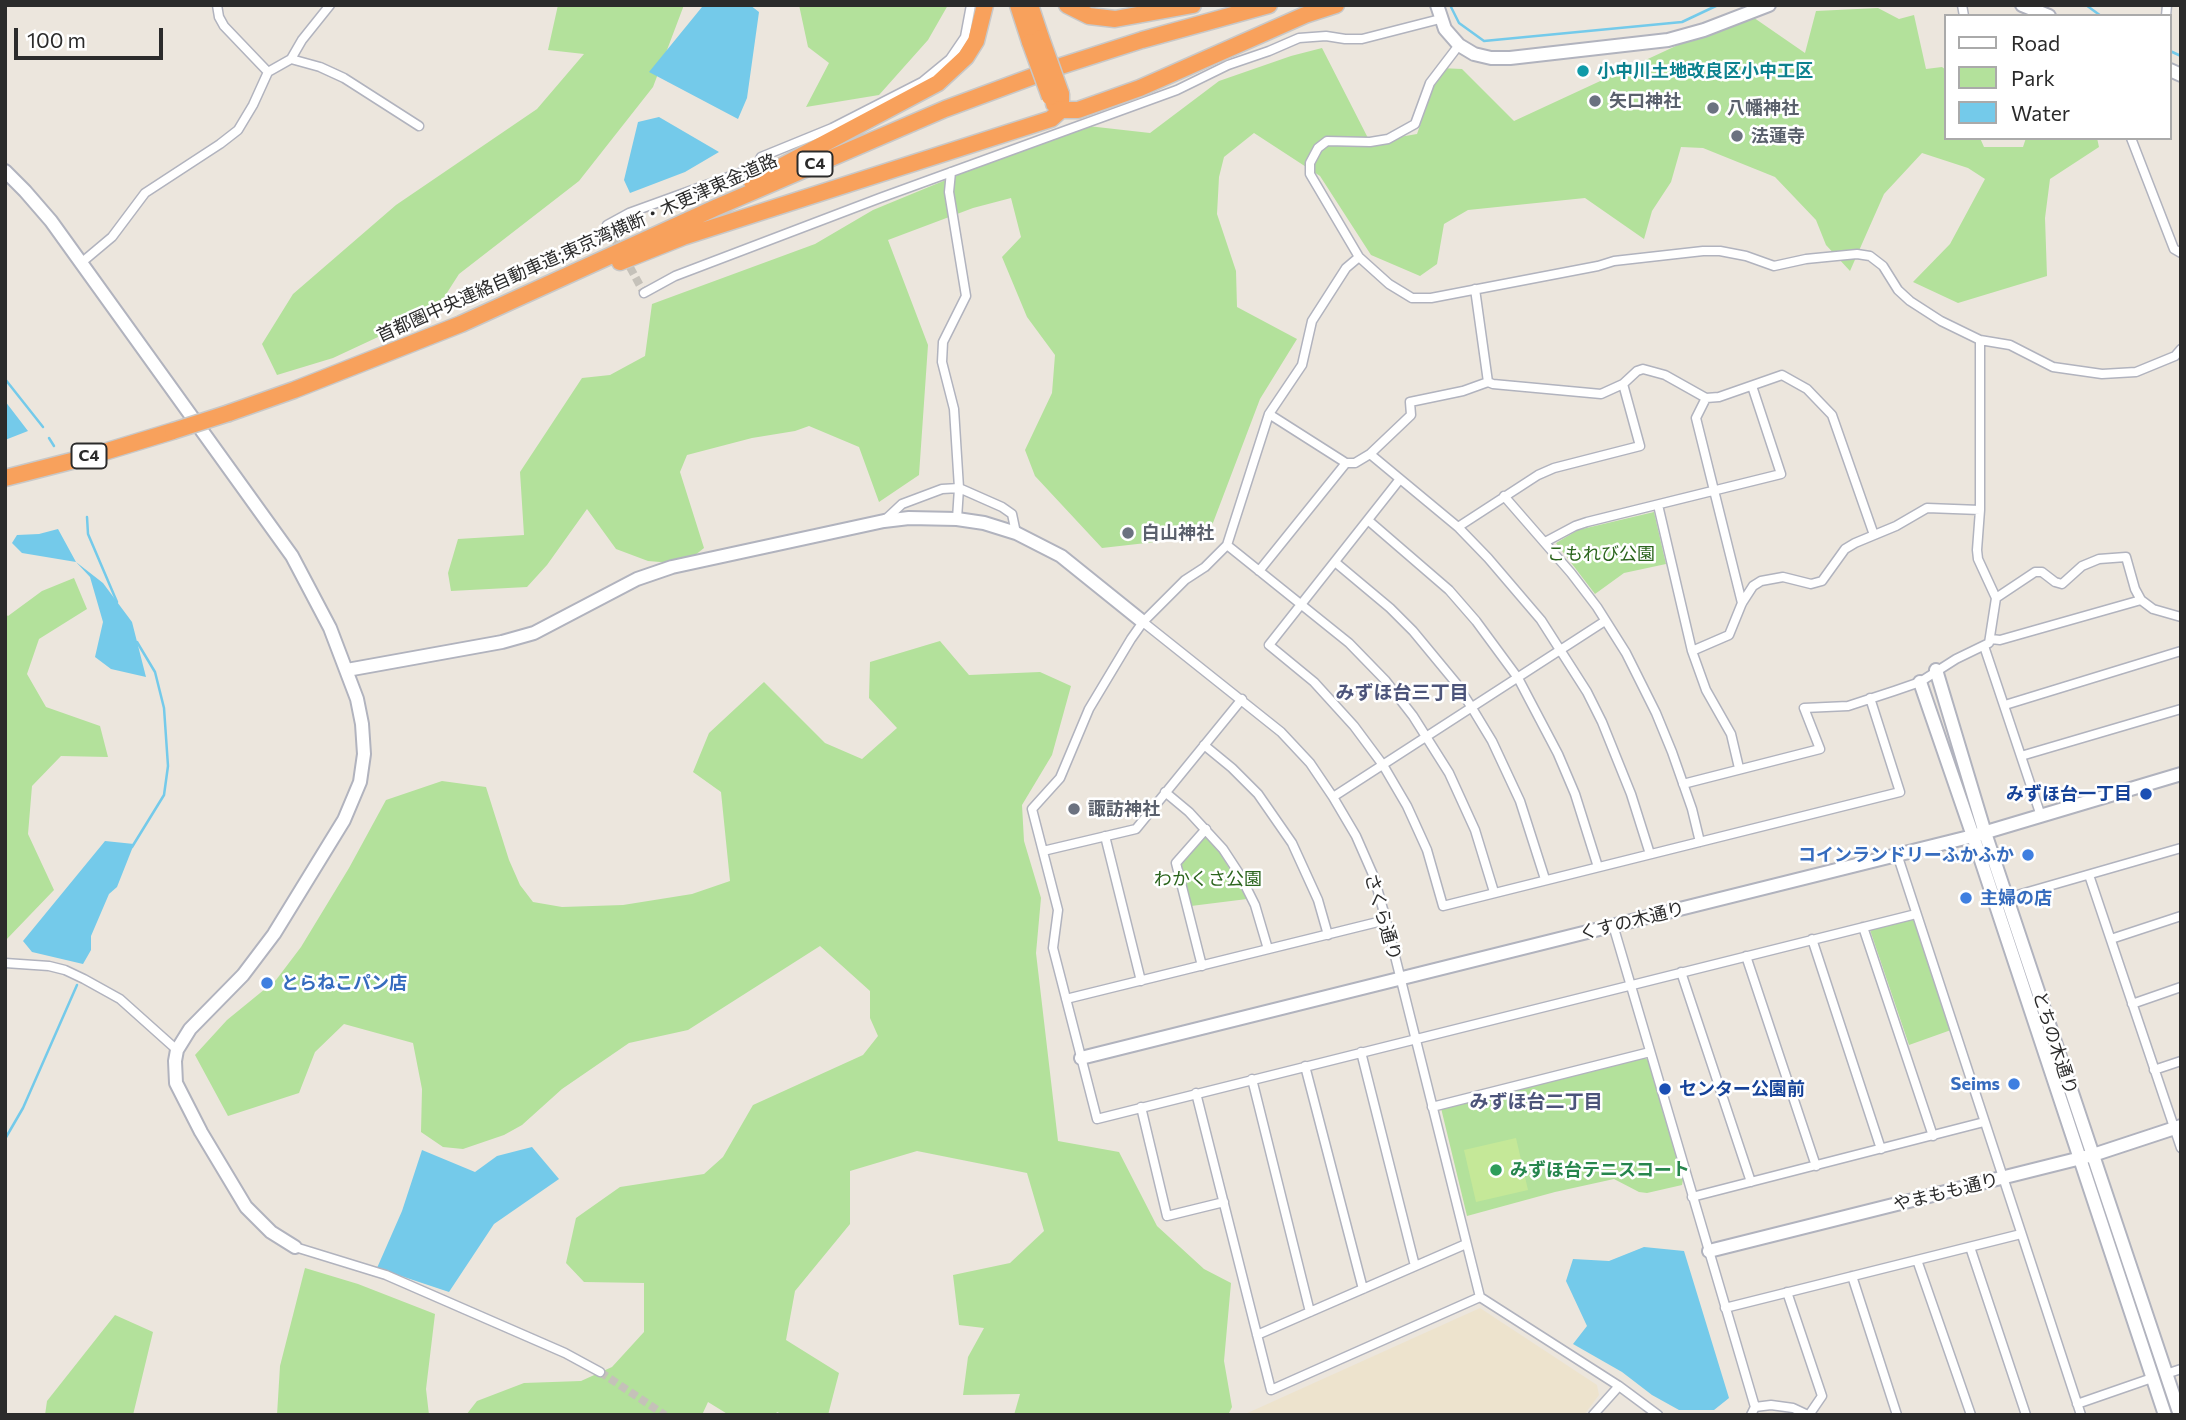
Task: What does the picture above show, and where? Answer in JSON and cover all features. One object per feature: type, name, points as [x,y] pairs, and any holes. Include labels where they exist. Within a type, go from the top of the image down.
[{"type":"highway","points":[[713,203],[938,83],[967,57],[976,41],[985,5]]},
{"type":"highway","points":[[461,324],[683,237],[1051,119],[1058,100],[1018,5]]},
{"type":"highway","points":[[1030,5],[1035,40]]},
{"type":"highway","points":[[1067,5],[1089,16],[1115,19],[1193,5]]},
{"type":"highway","name":"首都圏中央連絡自動車道;東京湾横断・木更津東金道路","points":[[374,359],[864,136],[1058,60],[1241,5]]},
{"type":"highway","name":"首都圏中央連絡自動車道;東京湾横断・木更津東金道路","points":[[5,478],[91,456],[229,413],[374,359],[461,324],[728,202],[945,109],[1096,55],[1269,5]]},
{"type":"highway","points":[[1058,100],[1078,110],[1140,88],[1273,28],[1336,5]]},
{"type":"street","points":[[217,5],[219,18],[225,26],[268,72]]},
{"type":"street","points":[[81,262],[112,237],[145,193],[237,130],[253,105],[268,72],[291,59],[302,40],[330,5]]},
{"type":"street","points":[[607,225],[629,213],[756,167],[761,157],[832,128],[922,82],[950,59],[965,37],[971,5]]},
{"type":"street","points":[[1437,5],[1440,19],[1459,45],[1474,54],[1491,58],[1654,42],[1704,30],[1769,5]]},
{"type":"street","points":[[2022,5],[2044,14]]},
{"type":"street","points":[[644,293],[675,276],[1177,90],[1228,65],[1298,38],[1362,38],[1440,19]]},
{"type":"street","points":[[1459,45],[1430,83],[1415,124],[1388,139],[1370,142],[1327,141],[1318,148],[1310,163],[1310,174],[1359,257],[1389,285],[1412,298],[1431,298],[1614,261],[1703,251],[1720,251],[1774,265],[1857,254],[1870,256],[1883,266],[1898,290],[1941,321],[1980,340],[2010,345],[2053,367],[2102,374],[2136,372],[2175,356],[2181,349]]},
{"type":"street","points":[[291,59],[320,67],[344,78],[419,126]]},
{"type":"street","points":[[2132,140],[2174,249],[2181,253]]},
{"type":"street","points":[[5,171],[51,221],[292,556],[318,604],[347,670],[359,711],[364,754],[360,782],[352,803],[329,846],[274,934],[243,975],[190,1029],[177,1050],[176,1083],[201,1132],[246,1207],[271,1232],[295,1247],[386,1275],[565,1353],[600,1372]]},
{"type":"street","points":[[951,172],[949,192],[966,296],[943,342],[942,362],[954,409],[959,488],[957,519]]},
{"type":"street","points":[[1359,257],[1346,268],[1312,321],[1301,365],[1269,414],[1227,545],[1205,567],[1185,580],[1130,639],[1089,709],[1060,778],[1032,809],[1058,910],[1053,948],[1097,1119],[1916,914]]},
{"type":"street","points":[[1475,289],[1488,382]]},
{"type":"street","points":[[1683,783],[1820,749],[1804,708],[1848,706],[1920,681],[1984,646],[1991,639],[1996,598],[1978,559],[1980,340]]},
{"type":"street","points":[[1269,414],[1346,463],[1354,463],[1370,454],[1411,415],[1410,402],[1463,391],[1488,382],[1601,394],[1623,384],[1643,369],[1665,375],[1706,398],[1719,397],[1782,375],[1807,389],[1832,415],[1874,535]]},
{"type":"street","points":[[1458,527],[1538,475],[1554,468],[1640,446],[1623,384]]},
{"type":"street","points":[[1545,542],[1575,526],[1781,474],[1752,386]]},
{"type":"street","points":[[1706,398],[1696,418],[1742,603]]},
{"type":"street","points":[[1370,454],[1458,527],[1517,590],[1561,650],[1602,722],[1631,794],[1650,854]]},
{"type":"street","points":[[1259,571],[1346,463]]},
{"type":"street","points":[[1401,479],[1269,645],[1314,682],[1354,726],[1383,765],[1407,806],[1427,850],[1443,906],[1899,792],[1870,698]]},
{"type":"street","points":[[884,521],[902,504],[942,489],[959,488],[1012,514],[1016,533]]},
{"type":"street","points":[[1504,496],[1571,573],[1626,653],[1656,713],[1683,783],[1700,842]]},
{"type":"street","points":[[1658,505],[1692,652],[1706,690],[1731,734],[1739,768]]},
{"type":"street","points":[[1692,652],[1729,635],[1742,603],[1753,586],[1761,582],[1783,578],[1811,584],[1822,582],[1845,549],[1896,526],[1927,508],[1980,510]]},
{"type":"street","points":[[347,670],[502,642],[534,633],[637,579],[672,567],[884,521],[909,518],[957,519],[984,523],[1016,533],[1061,556],[1143,622]]},
{"type":"street","points":[[1369,521],[1449,590],[1476,621],[1518,678],[1571,784],[1598,867]]},
{"type":"street","points":[[1227,545],[1349,643],[1385,680],[1428,736],[1449,773],[1475,830],[1494,892]]},
{"type":"street","points":[[1996,598],[2035,572],[2042,572],[2062,584],[2082,566],[2098,559],[2126,557],[2141,600],[2153,609],[2181,617]]},
{"type":"street","points":[[1335,562],[1390,608],[1456,682],[1492,741],[1520,801],[1545,879]]},
{"type":"street","points":[[1991,639],[2000,640],[2141,600]]},
{"type":"street","points":[[1334,797],[1605,621]]},
{"type":"street","name":"さくら通り","points":[[1143,622],[1281,732],[1310,763],[1334,797],[1356,836],[1374,877],[1386,920],[1480,1297]]},
{"type":"street","points":[[1984,646],[2041,816]]},
{"type":"street","points":[[2005,705],[2181,651]]},
{"type":"street","name":"とちの木通り","points":[[1936,670],[1979,834],[2079,1158],[2165,1415]]},
{"type":"street","name":"とちの木通り","points":[[1920,681],[1979,834],[2007,898],[2179,1415]]},
{"type":"street","points":[[1043,851],[1136,828],[1242,699]]},
{"type":"street","points":[[2021,756],[2181,709]]},
{"type":"street","points":[[1204,745],[1258,794],[1280,825],[1306,871],[1328,935]]},
{"type":"street","name":"くすの木通り","points":[[1081,1059],[1979,834],[2181,774]]},
{"type":"street","points":[[1165,792],[1189,812],[1223,849],[1255,905],[1268,949]]},
{"type":"street","points":[[1202,965],[1176,863],[1206,829]]},
{"type":"street","points":[[1105,836],[1141,981]]},
{"type":"street","points":[[2007,898],[2181,848]]},
{"type":"street","points":[[1898,854],[2081,1415]]},
{"type":"street","points":[[2090,875],[2154,1070],[2178,1127],[2181,1148]]},
{"type":"street","points":[[2111,939],[2181,916]]},
{"type":"street","points":[[1066,999],[1386,920]]},
{"type":"street","points":[[1613,926],[1753,1411],[1771,1405],[1793,1408],[1808,1415],[1822,1396],[1787,1292]]},
{"type":"street","points":[[1863,927],[1933,1136]]},
{"type":"street","points":[[1812,939],[1881,1149]]},
{"type":"street","points":[[1746,956],[1816,1166]]},
{"type":"street","points":[[5,963],[49,966],[84,979],[120,999],[177,1050]]},
{"type":"street","points":[[1681,972],[1751,1182]]},
{"type":"street","points":[[2132,1004],[2181,987]]},
{"type":"street","points":[[1361,1052],[1415,1266]]},
{"type":"street","points":[[1432,1107],[1650,1052]]},
{"type":"street","points":[[2154,1070],[2181,1061]]},
{"type":"street","points":[[1305,1066],[1363,1289]]},
{"type":"street","points":[[1252,1079],[1310,1312]]},
{"type":"street","points":[[1196,1093],[1271,1390],[1480,1297],[1619,1386],[1658,1415]]},
{"type":"street","points":[[1141,1107],[1167,1216],[1224,1202]]},
{"type":"street","points":[[1692,1197],[1984,1122]]},
{"type":"street","name":"やまもも通り","points":[[1709,1251],[2092,1155],[2178,1127]]},
{"type":"street","points":[[1725,1308],[2021,1234]]},
{"type":"street","points":[[1257,1335],[1466,1244]]},
{"type":"street","points":[[1970,1247],[2026,1415]]},
{"type":"street","points":[[1917,1260],[1971,1415]]},
{"type":"street","points":[[1852,1276],[1898,1415]]},
{"type":"street","points":[[2166,1374],[2181,1369]]},
{"type":"street","points":[[2077,1404],[2152,1378]]},
{"type":"street","points":[[1593,1415],[1619,1386]]},
{"type":"shaded area","points":[[1480,1308],[1597,1385],[1599,1395],[1584,1415],[1243,1415]]},
{"type":"green space","points":[[558,5],[684,5],[653,87],[579,181],[459,274],[436,310],[333,358],[277,375],[262,344],[293,294],[396,205],[537,109],[584,54],[548,50]]},
{"type":"green space","points":[[799,5],[948,5],[928,40],[879,95],[806,107],[829,63],[808,47]]},
{"type":"green space","points":[[1878,8],[1899,19],[1914,15],[1926,69],[1944,68],[1944,140],[1981,140],[1984,147],[2023,147],[2025,140],[2097,140],[2099,147],[2050,179],[2045,218],[2047,276],[1958,303],[1913,282],[1950,244],[1985,179],[1968,168],[1922,153],[1884,194],[1850,271],[1826,245],[1816,220],[1775,177],[1703,148],[1681,147],[1671,182],[1652,211],[1644,239],[1585,198],[1468,210],[1444,224],[1437,264],[1420,276],[1371,255],[1320,176],[1254,133],[1224,157],[1219,177],[1217,214],[1236,271],[1237,307],[1297,339],[1260,399],[1208,536],[1102,548],[1035,476],[1025,450],[1052,393],[1055,355],[1027,317],[1002,257],[1021,237],[1011,198],[973,208],[888,240],[928,345],[919,475],[879,502],[859,447],[809,426],[752,438],[687,455],[680,472],[704,548],[684,564],[648,561],[616,549],[587,509],[547,565],[527,587],[451,591],[448,573],[458,539],[524,535],[520,472],[582,378],[610,375],[645,356],[652,304],[815,244],[873,210],[1079,125],[1150,133],[1219,81],[1322,48],[1370,142],[1417,134],[1440,68],[1462,69],[1514,121],[1747,13],[1805,53],[1816,11]]},
{"type":"green space","name":"こもれび公園","points":[[1654,512],[1666,564],[1624,573],[1595,594],[1556,543],[1578,530]]},
{"type":"green space","points":[[74,578],[87,609],[39,639],[27,674],[46,707],[100,726],[108,757],[61,756],[32,786],[28,834],[54,890],[5,941],[5,614],[8,616],[42,591]]},
{"type":"green space","points":[[940,641],[969,675],[1040,672],[1071,686],[1052,755],[1022,805],[1024,841],[1041,898],[1036,953],[1058,1141],[1119,1152],[1157,1226],[1204,1269],[1231,1283],[1224,1361],[1232,1407],[1228,1415],[1014,1415],[1020,1394],[963,1395],[968,1357],[984,1328],[959,1325],[953,1275],[1010,1263],[1044,1231],[1027,1173],[917,1151],[850,1171],[850,1224],[795,1291],[786,1340],[839,1373],[828,1415],[784,1415],[777,1412],[775,1415],[729,1415],[708,1402],[702,1415],[466,1415],[477,1401],[524,1383],[581,1381],[612,1367],[644,1332],[644,1283],[584,1282],[566,1263],[576,1218],[620,1187],[704,1174],[723,1157],[753,1105],[863,1055],[878,1036],[870,1018],[870,991],[820,946],[688,1030],[629,1043],[562,1089],[522,1125],[504,1135],[463,1149],[443,1147],[421,1132],[422,1089],[413,1043],[344,1024],[315,1052],[299,1093],[228,1116],[195,1055],[227,1020],[276,980],[301,947],[386,800],[442,781],[486,787],[509,860],[520,885],[533,902],[562,907],[623,905],[692,894],[730,881],[721,792],[693,772],[709,733],[764,682],[825,743],[862,759],[897,728],[869,698],[870,662]]},
{"type":"green space","name":"わかくさ公園","points":[[1205,835],[1219,851],[1247,899],[1191,906],[1180,865]]},
{"type":"green space","points":[[1915,919],[1951,1030],[1909,1045],[1870,930]]},
{"type":"green space","points":[[1643,1057],[1648,1060],[1683,1180],[1682,1185],[1647,1193],[1639,1192],[1614,1179],[1467,1216],[1441,1108]]},
{"type":"green space","name":"みずほ台テニスコート","points":[[1516,1138],[1528,1190],[1476,1202],[1464,1150]]},
{"type":"green space","points":[[305,1268],[358,1284],[435,1314],[426,1389],[429,1415],[277,1415],[280,1366]]},
{"type":"green space","points":[[115,1315],[153,1332],[133,1415],[45,1415],[47,1401]]},
{"type":"water","points":[[750,5],[759,12],[747,98],[738,119],[649,72],[702,7]]},
{"type":"water","points":[[659,117],[719,152],[685,172],[630,193],[624,180],[638,122]]},
{"type":"water","points":[[5,401],[28,431],[5,440]]},
{"type":"water","points":[[58,529],[76,562],[22,553],[12,543],[17,535],[39,534]]},
{"type":"water","points":[[76,562],[103,583],[132,622],[146,677],[111,669],[95,657],[103,622],[90,577]]},
{"type":"water","points":[[105,841],[134,844],[117,887],[109,894],[91,936],[91,950],[83,964],[32,952],[23,941]]},
{"type":"water","points":[[532,1147],[559,1179],[494,1224],[449,1292],[377,1268],[402,1211],[422,1150],[475,1172],[497,1156]]},
{"type":"water","points":[[1644,1247],[1684,1251],[1729,1398],[1714,1410],[1679,1410],[1652,1395],[1622,1372],[1573,1344],[1587,1326],[1566,1281],[1573,1259],[1609,1261]]},
{"type":"waterway","points":[[1450,5],[1459,23],[1484,41],[1682,22],[1718,5]]},
{"type":"waterway","points":[[2086,5],[2098,14]]},
{"type":"waterway","points":[[2172,52],[2181,56]]},
{"type":"waterway","points":[[5,379],[43,427]]},
{"type":"waterway","points":[[49,438],[54,446]]},
{"type":"waterway","points":[[87,517],[88,534],[117,602]]},
{"type":"waterway","points":[[132,847],[164,795],[168,766],[164,708],[155,672],[137,642]]},
{"type":"waterway","points":[[5,1139],[23,1108],[77,985]]},
{"type":"tunnel","points":[[607,225],[644,293]]},
{"type":"tunnel","points":[[600,1372],[665,1415]]},
{"type":"place","name":"小中川土地改良区小中工区","points":[[1583,71]]},
{"type":"place","name":"矢口神社","points":[[1595,101]]},
{"type":"place","name":"八幡神社","points":[[1713,108]]},
{"type":"place","name":"法蓮寺","points":[[1737,136]]},
{"type":"place","name":"白山神社","points":[[1128,533]]},
{"type":"place","name":"みずほ台一丁目","points":[[2146,794]]},
{"type":"place","name":"諏訪神社","points":[[1074,809]]},
{"type":"place","name":"コインランドリーふかふか","points":[[2028,855]]},
{"type":"place","name":"主婦の店","points":[[1966,898]]},
{"type":"place","name":"とらねこパン店","points":[[267,983]]},
{"type":"place","name":"Seims","points":[[2014,1084]]},
{"type":"place","name":"センター公園前","points":[[1665,1089]]},
{"type":"place","name":"みずほ台テニスコート","points":[[1496,1170]]},
{"type":"district","name":"みずほ台三丁目","points":[[1402,693]]},
{"type":"district","name":"みずほ台二丁目","points":[[1536,1102]]}]
